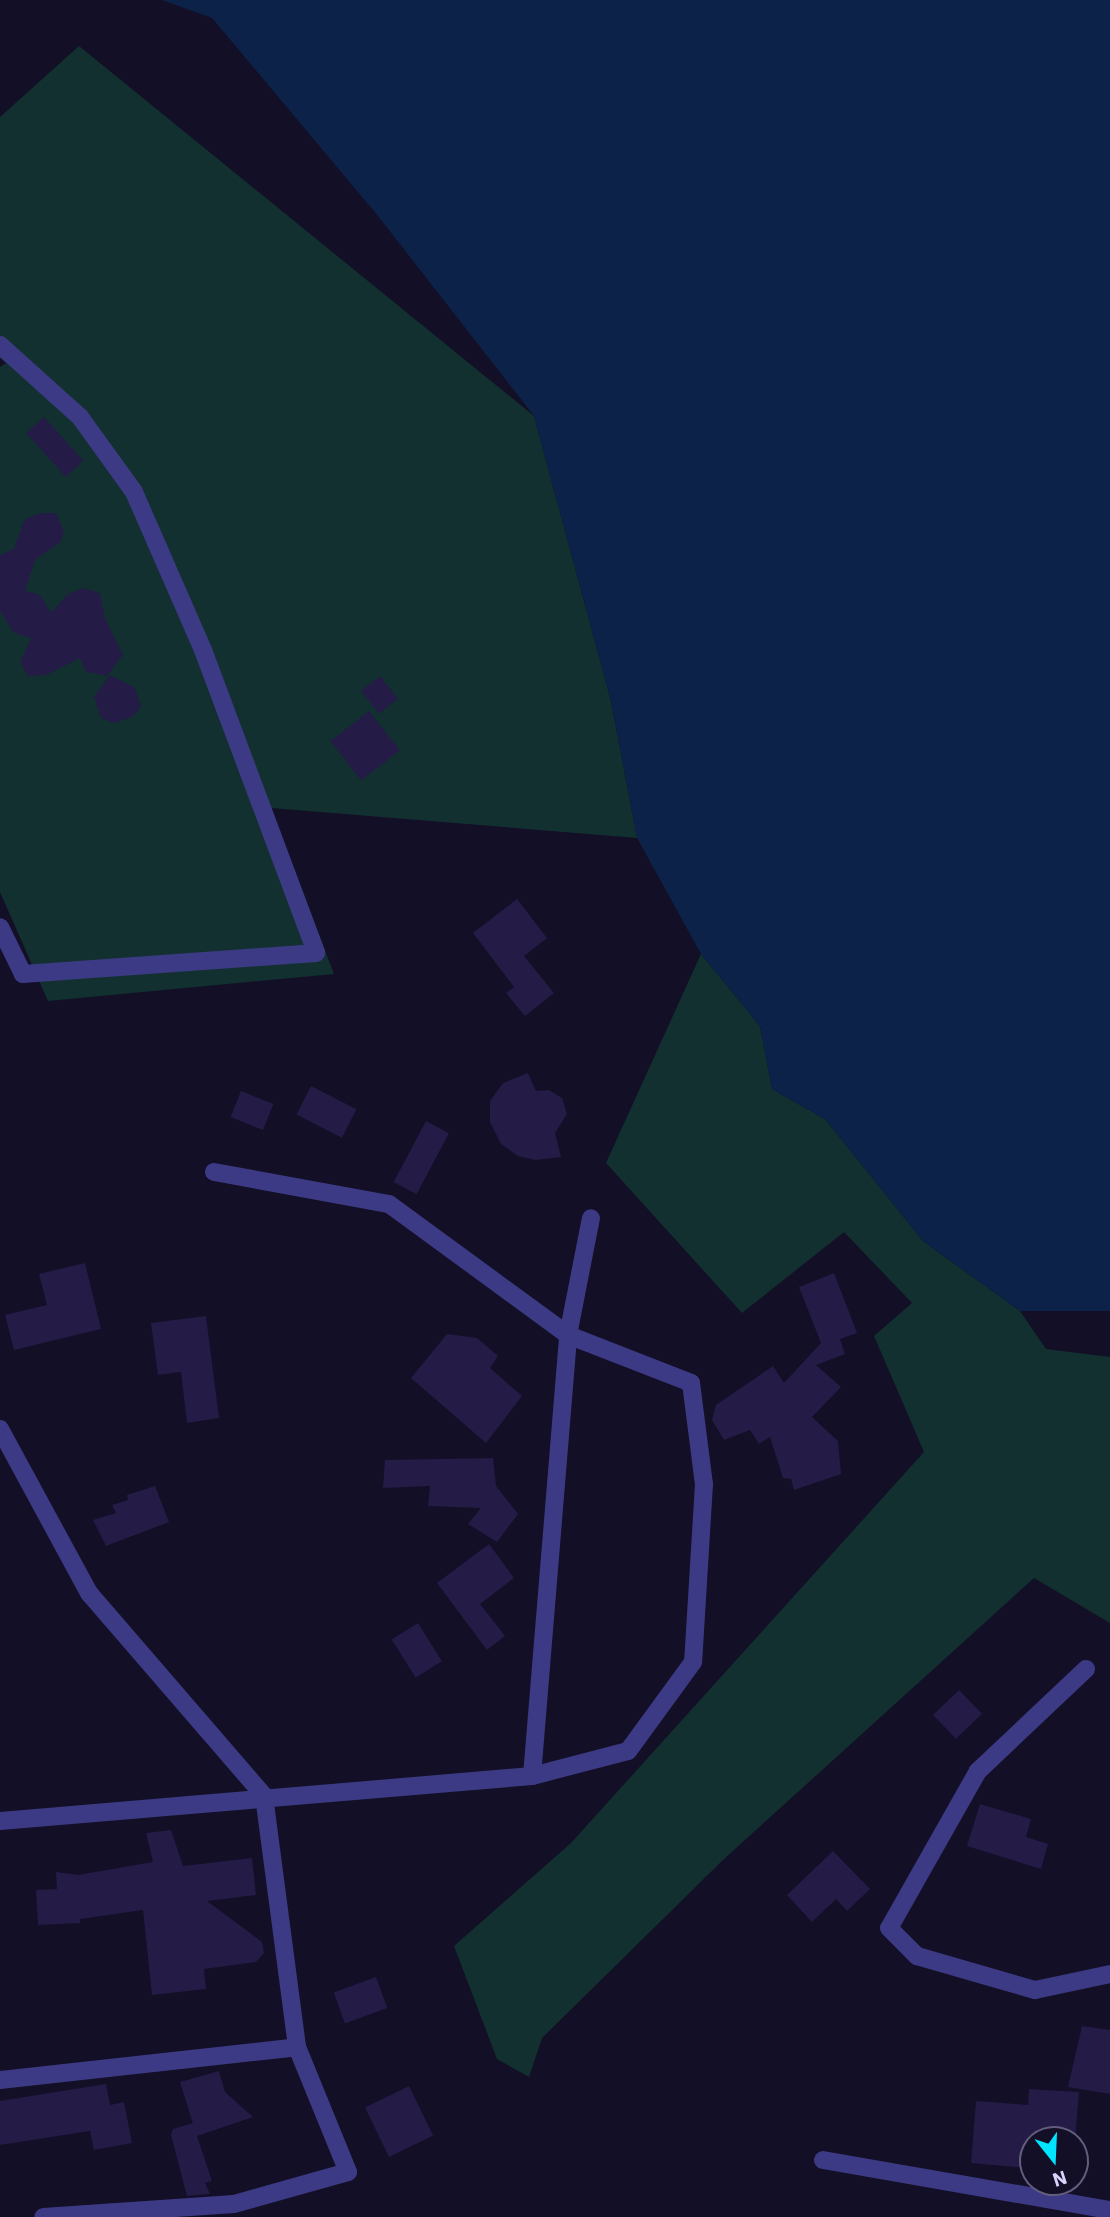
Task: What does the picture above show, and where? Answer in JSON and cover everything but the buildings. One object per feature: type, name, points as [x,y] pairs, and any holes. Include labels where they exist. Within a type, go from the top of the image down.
[{"type":"street","points":[[0,345],[80,416],[134,492],[203,650],[316,953],[23,974],[0,927]]},
{"type":"street","points":[[0,1821],[264,1796],[532,1776],[628,1751],[693,1662],[704,1484],[691,1383],[568,1335],[389,1204],[214,1172]]},
{"type":"street","points":[[532,1776],[568,1335],[591,1218]]},
{"type":"street","points":[[0,1429],[89,1592],[264,1796],[297,2047],[348,2172],[234,2204],[43,2217]]},
{"type":"street","points":[[1086,1669],[978,1771],[889,1928],[917,1956],[1035,1990],[1110,1974]]},
{"type":"street","points":[[0,2080],[297,2047]]},
{"type":"street","points":[[823,2160],[1110,2210]]},
{"type":"green space","points":[[79,46],[534,416],[611,701],[637,838],[271,808],[334,974],[48,1001],[0,892],[0,367],[6,363],[0,358],[0,117]]},
{"type":"green space","points":[[701,954],[760,1026],[772,1089],[825,1119],[923,1241],[1020,1311],[1046,1349],[1110,1357],[1110,1623],[1034,1578],[724,1859],[542,2038],[529,2077],[497,2059],[454,1946],[571,1843],[924,1452],[874,1336],[912,1303],[844,1232],[742,1313],[606,1163]]},
{"type":"water","points":[[162,0],[1110,0],[1110,1311],[1020,1311],[923,1241],[825,1119],[772,1089],[760,1026],[701,954],[637,838],[611,701],[534,416],[378,216],[212,18]]}]
